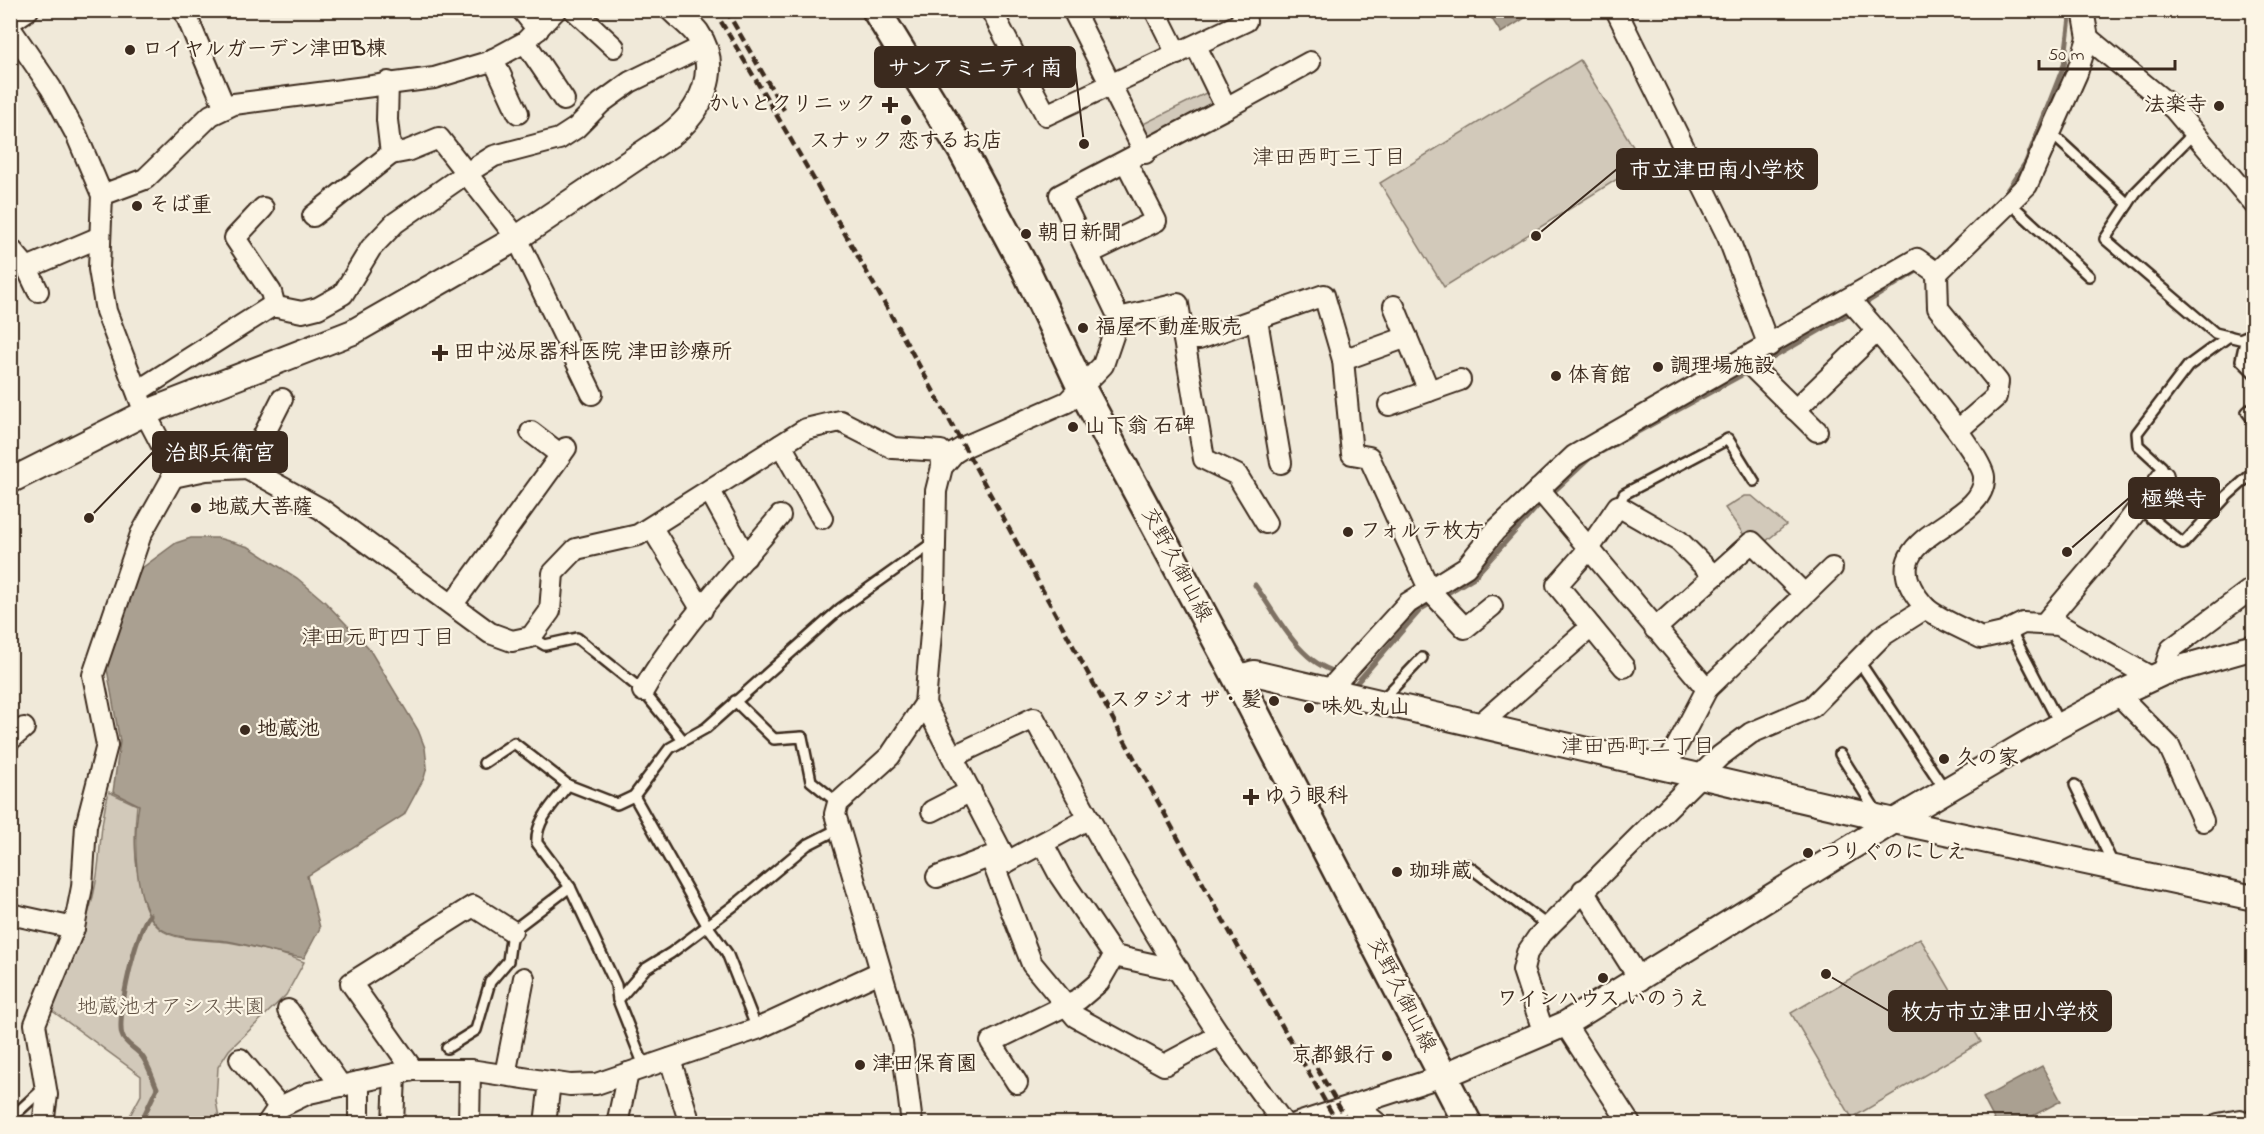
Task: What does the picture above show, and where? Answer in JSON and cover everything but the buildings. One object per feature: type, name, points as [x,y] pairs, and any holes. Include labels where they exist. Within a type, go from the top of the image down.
[{"type":"main road","name":"交野久御山線","points":[[876,10],[963,152],[1026,270],[1082,389],[1237,678],[1468,1124]]},
{"type":"street","points":[[10,22],[28,10]]},
{"type":"street","points":[[184,10],[225,108]]},
{"type":"street","points":[[522,10],[532,36],[564,100]]},
{"type":"street","points":[[102,195],[145,179],[211,115],[234,104],[388,82],[434,78],[494,59],[532,36],[556,10]]},
{"type":"street","points":[[574,10],[614,47]]},
{"type":"street","points":[[142,402],[353,332],[517,238],[684,125],[696,110],[705,91],[708,74],[704,46],[696,32],[673,10]]},
{"type":"street","points":[[991,10],[1046,115],[1246,21],[1241,10]]},
{"type":"street","points":[[1073,10],[1145,153]]},
{"type":"street","points":[[1155,10],[1177,54]]},
{"type":"street","points":[[1616,10],[1728,237],[1769,346]]},
{"type":"street","points":[[1930,268],[2009,202],[2027,184],[2077,73],[2088,38],[2083,10]]},
{"type":"street","points":[[10,28],[51,88],[72,126],[102,195],[99,269],[106,311],[142,402],[169,459],[173,477],[141,534],[93,675],[107,745],[86,826],[82,887],[74,928],[34,1024],[45,1087],[43,1124]]},
{"type":"street","points":[[2088,38],[2174,109],[2253,204]]},
{"type":"street","points":[[10,481],[142,402],[272,306],[302,312],[318,308],[343,294],[371,248],[395,223],[465,174],[494,156],[559,139],[576,128],[601,103],[630,82],[704,46]]},
{"type":"street","points":[[1196,46],[1226,108]]},
{"type":"street","points":[[494,59],[518,113]]},
{"type":"street","points":[[942,467],[954,453],[964,447],[1067,402],[1103,365],[1119,318],[1060,195],[1145,153],[1310,62]]},
{"type":"street","points":[[388,82],[387,120],[391,154]]},
{"type":"street","points":[[313,216],[391,154],[407,151],[439,138],[517,238],[592,394]]},
{"type":"street","points":[[1088,254],[1156,221],[1126,162]]},
{"type":"street","points":[[263,208],[236,238],[271,292],[275,307]]},
{"type":"street","points":[[27,268],[100,237]]},
{"type":"street","points":[[10,248],[27,268],[38,291]]},
{"type":"street","points":[[1328,691],[1408,603],[1438,598],[1495,531],[1542,492],[1574,456],[1752,366],[1769,346],[1855,306],[1917,259],[1930,268],[1938,308],[1998,382],[1996,397],[1958,430]]},
{"type":"street","points":[[1184,339],[1199,339],[1324,295],[1343,360],[1352,454],[1369,457],[1438,598],[1465,628],[1492,606]]},
{"type":"street","points":[[1119,318],[1178,304],[1204,459],[1237,475],[1266,523]]},
{"type":"street","points":[[1394,306],[1429,391]]},
{"type":"street","points":[[1855,306],[1958,430],[1984,473],[1984,481],[1971,504],[1927,537],[1907,564],[1905,573],[1908,581],[1926,608],[1981,638],[2010,630],[2023,623],[2059,625],[2159,676]]},
{"type":"street","points":[[1257,320],[1281,463]]},
{"type":"street","points":[[1795,410],[1876,332]]},
{"type":"street","points":[[1343,360],[1407,337]]},
{"type":"street","points":[[1752,366],[1816,431]]},
{"type":"street","points":[[1389,405],[1460,380]]},
{"type":"street","points":[[247,468],[282,399]]},
{"type":"street","points":[[173,477],[206,471],[247,468],[321,509],[490,633],[512,641],[531,637],[550,611],[553,573],[576,549],[638,535],[652,528],[680,507],[710,491],[806,429],[840,421],[893,448],[941,452],[942,467],[936,491],[930,661],[925,704],[890,756],[838,803],[835,814],[902,1043],[912,1124]]},
{"type":"street","points":[[453,604],[564,451],[531,432]]},
{"type":"street","points":[[781,445],[822,518]]},
{"type":"street","points":[[2044,624],[2109,547],[2163,476]]},
{"type":"street","points":[[710,491],[746,557]]},
{"type":"street","points":[[1542,492],[1588,550],[1707,689]]},
{"type":"street","points":[[1623,667],[1557,585],[1588,550],[1618,506],[1679,541],[1714,576]]},
{"type":"street","points":[[644,691],[654,672],[702,610],[780,516]]},
{"type":"street","points":[[652,528],[702,610]]},
{"type":"street","points":[[1655,629],[1752,542],[1804,594]]},
{"type":"street","points":[[1665,769],[1707,689],[1832,568]]},
{"type":"street","points":[[2159,676],[2171,649],[2253,587]]},
{"type":"street","points":[[1630,1124],[1555,1029],[1523,970],[1527,953],[1548,926],[1583,890],[1702,777],[1720,756],[1751,733],[1812,707],[1882,636],[1926,608]]},
{"type":"street","points":[[1478,726],[1591,627]]},
{"type":"street","points":[[1295,1124],[1443,1076],[1555,1029],[1640,980],[1887,820],[1946,791],[2060,725],[2118,694],[2159,676],[2253,647]]},
{"type":"street","points":[[1237,678],[1254,673],[1887,820],[2253,898]]},
{"type":"street","points":[[2118,694],[2169,746],[2203,821]]},
{"type":"street","points":[[925,704],[954,756],[1004,857]]},
{"type":"street","points":[[954,756],[1034,718],[1089,819],[1179,970],[1220,1035],[1284,1124]]},
{"type":"street","points":[[932,811],[971,791]]},
{"type":"street","points":[[937,877],[1043,844],[1089,819]]},
{"type":"street","points":[[1043,844],[1060,876],[1114,956],[1179,970]]},
{"type":"street","points":[[1004,857],[994,866],[1032,964],[1076,1017],[1164,1065],[1220,1035]]},
{"type":"street","points":[[1583,890],[1640,980]]},
{"type":"street","points":[[393,1124],[404,1072],[351,983],[473,906],[512,931]]},
{"type":"street","points":[[10,914],[74,928]]},
{"type":"street","points":[[1017,1083],[992,1042],[1078,999],[1099,982],[1114,956]]},
{"type":"street","points":[[267,1124],[280,1107],[309,1094],[404,1072],[470,1070],[550,1082],[596,1084],[757,1029],[880,972]]},
{"type":"street","points":[[505,1075],[524,978]]},
{"type":"street","points":[[288,1010],[350,1084],[359,1124]]},
{"type":"street","points":[[240,1059],[280,1107]]},
{"type":"street","points":[[670,1059],[690,1124]]},
{"type":"street","points":[[469,1124],[470,1070]]},
{"type":"street","points":[[617,1124],[628,1073]]},
{"type":"street","points":[[545,1124],[550,1082]]},
{"type":"street","points":[[1355,1105],[1378,1124]]},
{"type":"street","points":[[2218,1124],[2240,1120],[2244,1124]]},
{"type":"lane","points":[[2051,133],[2128,204]]},
{"type":"lane","points":[[2193,133],[2136,192],[2105,239],[2215,333],[2240,339],[2250,335]]},
{"type":"lane","points":[[2009,202],[2089,276]]},
{"type":"lane","points":[[2250,335],[2241,360],[2253,373]]},
{"type":"lane","points":[[2163,476],[2162,467],[2138,445],[2137,433],[2188,366],[2229,336]]},
{"type":"lane","points":[[2253,406],[2247,412],[2253,421]]},
{"type":"lane","points":[[1618,506],[1624,494],[1728,439],[1754,481]]},
{"type":"lane","points":[[2138,507],[2183,544],[2252,475]]},
{"type":"lane","points":[[484,763],[514,743],[568,785],[617,804],[634,796],[670,748],[682,739],[706,728],[840,609],[934,542]]},
{"type":"lane","points":[[2010,630],[2060,725]]},
{"type":"lane","points":[[531,637],[545,645],[577,638],[644,691],[682,739]]},
{"type":"lane","points":[[1379,703],[1422,658]]},
{"type":"lane","points":[[1858,660],[1946,791]]},
{"type":"lane","points":[[735,701],[774,739],[802,737],[811,781],[838,803]]},
{"type":"lane","points":[[1840,754],[1887,820]]},
{"type":"lane","points":[[568,785],[543,818],[536,836],[537,843],[570,887],[616,985],[618,1000],[641,1058],[648,1065]]},
{"type":"lane","points":[[2075,785],[2115,868]]},
{"type":"lane","points":[[634,796],[708,925],[727,953],[757,1029]]},
{"type":"lane","points":[[618,1000],[645,969],[708,925],[807,845],[838,830]]},
{"type":"lane","points":[[1467,865],[1548,926]]},
{"type":"lane","points":[[447,1048],[476,1030],[490,982],[508,961],[512,931],[570,887]]},
{"type":"lane","points":[[10,1119],[45,1087]]},
{"type":"green space","points":[[1580,60],[1643,163],[1444,287],[1380,183]]},
{"type":"green space","points":[[1216,88],[1226,108],[1145,153],[1133,129]]},
{"type":"green space","points":[[1744,496],[1752,496],[1786,525],[1765,542],[1746,538],[1725,508]]},
{"type":"green space","name":"地蔵池オアシス共園","points":[[109,792],[137,805],[135,842],[140,886],[148,912],[160,929],[175,936],[228,942],[277,953],[304,962],[286,995],[229,1050],[218,1067],[216,1101],[220,1123],[126,1123],[141,1095],[141,1076],[47,1007],[80,936],[90,907]]},
{"type":"green space","points":[[1920,938],[1981,1042],[1852,1118],[1791,1013]]},
{"type":"shaded area","points":[[1487,11],[1536,11],[1501,33]]},
{"type":"shaded area","points":[[191,538],[218,538],[249,547],[297,578],[325,602],[368,647],[418,730],[425,748],[427,767],[424,778],[404,815],[307,876],[320,928],[304,958],[227,941],[183,937],[160,928],[144,904],[140,888],[136,852],[139,805],[113,792],[120,742],[107,669],[110,653],[125,606],[142,568],[176,543]]},
{"type":"shaded area","points":[[2042,1066],[2061,1101],[2019,1123],[1996,1123],[1983,1098]]},
{"type":"waterway","points":[[2004,195],[2026,162],[2064,65],[2071,10]]},
{"type":"waterway","points":[[1861,306],[1922,268]]},
{"type":"waterway","points":[[1757,367],[1853,311]]},
{"type":"waterway","points":[[1354,686],[1421,609],[1474,577],[1536,508],[1590,458],[1749,371]]},
{"type":"waterway","points":[[1255,585],[1300,648],[1323,667],[1337,672]]},
{"type":"waterway","points":[[140,1124],[157,1088],[139,1052],[123,1038],[121,1025],[125,992],[134,953],[139,936],[150,915]]},
{"type":"railway","points":[[714,10],[795,147],[952,425],[1259,985],[1338,1124]]},
{"type":"railway","points":[[726,10],[784,110]]},
{"type":"railway","points":[[1310,1056],[1349,1124]]},
{"type":"place","name":"ロイヤルガーデン津田B棟","points":[[130,50]]},
{"type":"place","name":"かいとクリニック","points":[[890,105]]},
{"type":"place","name":"法楽寺","points":[[2219,106]]},
{"type":"place","name":"スナック 恋するお店","points":[[906,120]]},
{"type":"place","name":"サンアミニティ南","points":[[1084,144]]},
{"type":"place","name":"そば重","points":[[137,206]]},
{"type":"place","name":"朝日新聞","points":[[1026,234]]},
{"type":"place","name":"市立津田南小学校","points":[[1536,236]]},
{"type":"place","name":"福屋不動産販売","points":[[1083,328]]},
{"type":"place","name":"田中泌尿器科医院 津田診療所","points":[[440,353]]},
{"type":"place","name":"調理場施設","points":[[1658,367]]},
{"type":"place","name":"体育館","points":[[1556,376]]},
{"type":"place","name":"山下翁 石碑","points":[[1073,427]]},
{"type":"place","name":"地蔵大菩薩","points":[[196,508]]},
{"type":"place","name":"治郎兵衛宮","points":[[89,518]]},
{"type":"place","name":"フォルテ枚方","points":[[1348,532]]},
{"type":"place","name":"極樂寺","points":[[2067,552]]},
{"type":"place","name":"スタジオ ザ・髪","points":[[1274,701]]},
{"type":"place","name":"味処 丸山","points":[[1309,708]]},
{"type":"place","name":"地蔵池","points":[[245,730]]},
{"type":"place","name":"久の家","points":[[1944,759]]},
{"type":"place","name":"ゆう眼科","points":[[1251,797]]},
{"type":"place","name":"つりぐのにしえ","points":[[1808,853]]},
{"type":"place","name":"珈琲蔵","points":[[1397,872]]},
{"type":"place","name":"枚方市立津田小学校","points":[[1826,974]]},
{"type":"place","name":"ワインハウス いのうえ","points":[[1603,978]]},
{"type":"place","name":"京都銀行","points":[[1387,1056]]},
{"type":"place","name":"津田保育園","points":[[860,1065]]},
{"type":"district","name":"津田西町三丁目","points":[[1329,159]]},
{"type":"district","name":"津田元町四丁目","points":[[378,639]]},
{"type":"district","name":"津田西町二丁目","points":[[1638,748]]}]
